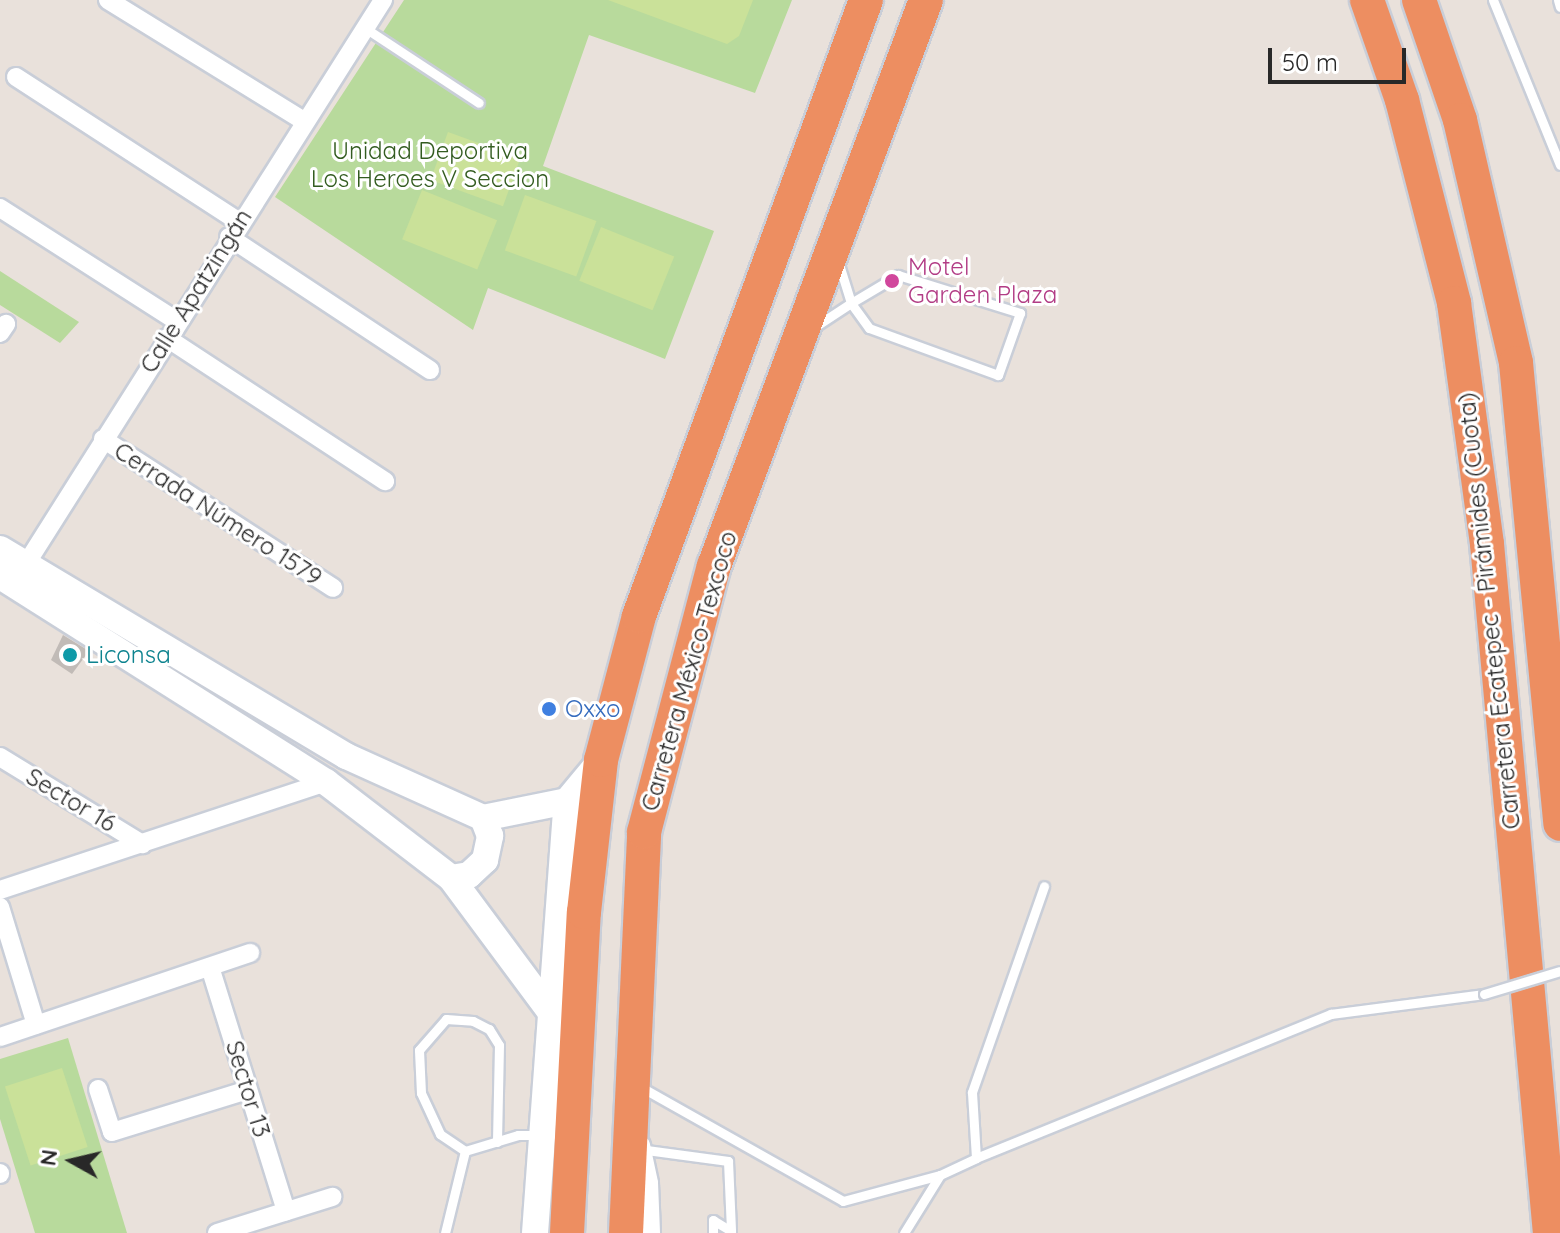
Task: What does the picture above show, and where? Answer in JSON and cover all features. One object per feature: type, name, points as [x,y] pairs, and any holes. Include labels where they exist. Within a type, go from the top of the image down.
[{"type":"highway","points":[[847,49],[851,0]]},
{"type":"highway","points":[[567,1233],[584,912],[601,760],[639,616],[866,0]]},
{"type":"highway","name":"Carretera México-Texcoco","points":[[626,1233],[635,1149],[629,1085],[644,832],[714,566],[926,0]]},
{"type":"highway","name":"Carretera Ecatepec - Pirámides (Cuota)","points":[[1367,0],[1406,114],[1454,303],[1487,544],[1550,1233]]},
{"type":"highway","name":"Carretera Ecatepec - Pirámides (Cuota)","points":[[1419,0],[1460,120],[1516,363],[1560,824]]},
{"type":"street","points":[[108,0],[304,121]]},
{"type":"street","name":"Calle Apatzingán","points":[[13,575],[365,28],[374,3]]},
{"type":"street","points":[[16,77],[430,370]]},
{"type":"street","points":[[0,208],[177,321]]},
{"type":"street","points":[[167,338],[385,481]]},
{"type":"street","name":"Cerrada Número 1579","points":[[103,439],[333,588]]},
{"type":"street","points":[[0,549],[13,575],[326,782],[451,878],[549,1010]]},
{"type":"street","points":[[13,575],[346,756],[483,818],[567,801]]},
{"type":"street","name":"Sector 16","points":[[0,757],[142,844]]},
{"type":"street","points":[[535,1233],[549,1010],[567,801],[601,760]]},
{"type":"street","points":[[0,890],[326,782]]},
{"type":"street","points":[[451,878],[469,875],[485,860],[490,836],[483,818]]},
{"type":"street","points":[[0,907],[36,1025]]},
{"type":"street","points":[[0,1037],[250,953]]},
{"type":"street","name":"Sector 13","points":[[210,967],[286,1211]]},
{"type":"street","points":[[98,1089],[112,1132],[248,1090]]},
{"type":"street","points":[[635,1149],[651,1233]]},
{"type":"street","points":[[217,1233],[332,1197]]},
{"type":"lane","points":[[1493,0],[1560,165]]},
{"type":"lane","points":[[1558,0],[1560,7]]},
{"type":"lane","points":[[365,28],[479,103]]},
{"type":"lane","points":[[799,338],[851,303],[898,275],[1020,313],[998,375],[869,328],[851,303],[834,247]]},
{"type":"lane","points":[[976,1158],[972,1092],[1044,886]]},
{"type":"lane","points":[[629,1085],[843,1201],[940,1175],[1331,1014],[1484,994],[1560,971]]},
{"type":"lane","points":[[497,1142],[499,1045],[489,1029],[473,1021],[446,1019],[419,1050],[421,1093],[440,1134],[465,1151],[541,1134]]},
{"type":"lane","points":[[635,1149],[728,1161],[732,1232]]},
{"type":"lane","points":[[445,1233],[465,1151]]},
{"type":"lane","points":[[904,1233],[940,1175]]},
{"type":"lane","points":[[713,1233],[713,1220],[732,1232]]},
{"type":"green space","name":"Unidad Deportiva Los Heroes V Seccion","points":[[404,0],[792,0],[755,93],[589,35],[543,166],[714,231],[665,359],[488,288],[473,330],[275,197]]},
{"type":"green space","points":[[608,0],[753,0],[739,36],[727,44]]},
{"type":"green space","points":[[448,132],[520,158],[503,206],[431,180]]},
{"type":"green space","points":[[422,190],[497,220],[477,269],[402,239]]},
{"type":"green space","points":[[525,195],[596,221],[576,276],[505,250]]},
{"type":"green space","points":[[601,227],[674,257],[653,310],[579,281]]},
{"type":"green space","points":[[0,271],[79,322],[60,343],[0,305]]},
{"type":"green space","points":[[68,1038],[127,1233],[35,1233],[0,1119],[0,1059]]},
{"type":"green space","points":[[62,1068],[88,1147],[31,1165],[5,1087]]},
{"type":"building","name":"Liconsa","points":[[63,635],[89,651],[72,674],[51,660]]},
{"type":"place","name":"Motel Garden Plaza","points":[[892,281]]},
{"type":"place","name":"Liconsa","points":[[70,655]]},
{"type":"place","name":"Oxxo","points":[[549,709]]}]
